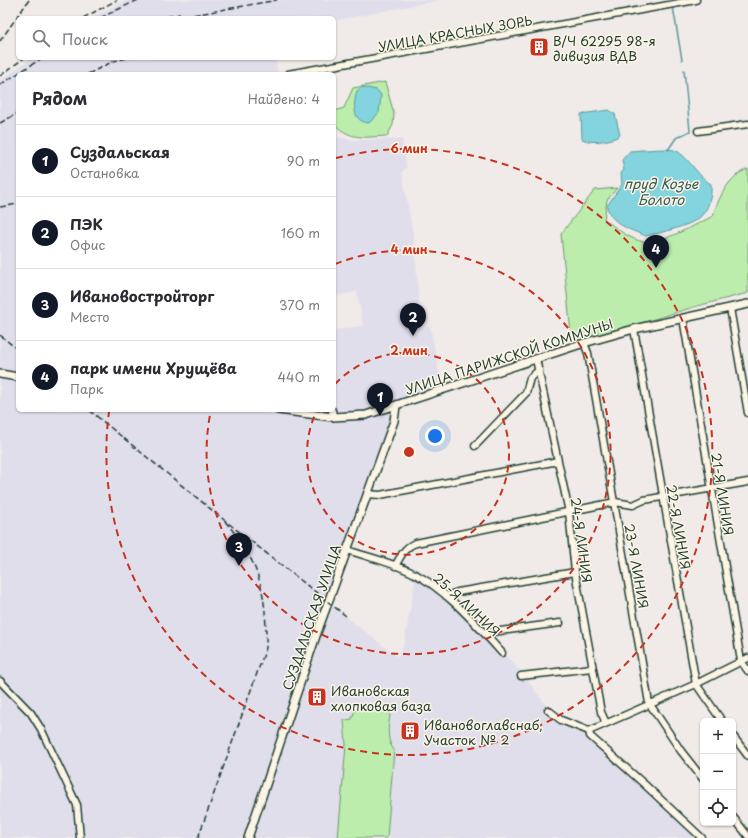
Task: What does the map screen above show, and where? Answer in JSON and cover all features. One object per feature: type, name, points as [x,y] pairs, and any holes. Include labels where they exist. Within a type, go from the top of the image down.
[{"type":"main road","name":"УЛИЦА ПАРИЖСКОЙ КОММУНЫ","points":[[314,412],[366,414],[396,406],[584,343],[634,329],[748,304]]},
{"type":"main road","points":[[0,374],[16,376]]},
{"type":"main road","name":"СУЗДАЛЬСКАЯ УЛИЦА","points":[[248,838],[295,696],[394,421],[396,406]]},
{"type":"street","name":"УЛИЦА КРАСНЫХ ЗОРЬ","points":[[299,72],[696,0]]},
{"type":"street","points":[[698,130],[748,124]]},
{"type":"street","points":[[730,308],[748,413]]},
{"type":"street","name":"21-Я ЛИНИЯ","points":[[683,318],[741,661],[748,671]]},
{"type":"street","name":"22-Я ЛИНИЯ","points":[[634,329],[696,684],[720,718]]},
{"type":"street","name":"23-Я ЛИНИЯ","points":[[584,343],[588,353],[649,703],[681,751],[700,775]]},
{"type":"street","name":"24-Я ЛИНИЯ","points":[[536,359],[569,512],[575,572],[601,712],[606,723]]},
{"type":"street","points":[[475,446],[526,393],[530,378],[538,370]]},
{"type":"street","points":[[367,494],[380,495],[558,461]]},
{"type":"street","points":[[395,566],[405,550],[410,545],[416,543],[614,502],[633,505],[644,500],[663,498],[748,482]]},
{"type":"street","name":"25-Я ЛИНИЯ","points":[[347,550],[395,566],[418,576],[446,596],[485,633],[502,652]]},
{"type":"street","points":[[446,596],[458,592],[575,572]]},
{"type":"street","points":[[485,633],[560,623]]},
{"type":"street","points":[[548,710],[561,720],[589,731],[649,703],[696,684],[748,658]]},
{"type":"street","points":[[521,676],[592,668]]},
{"type":"street","points":[[0,681],[31,713],[41,729],[77,805],[80,838]]},
{"type":"street","points":[[589,731],[590,736],[702,838]]},
{"type":"street","points":[[736,740],[748,756]]},
{"type":"street","points":[[736,821],[748,836]]},
{"type":"shaded area","points":[[128,0],[440,0],[336,21],[336,16],[93,16]]},
{"type":"shaded area","points":[[28,60],[275,60],[278,72],[16,72],[16,374],[0,371],[0,81]]},
{"type":"shaded area","points":[[336,137],[352,140],[402,139],[407,167],[402,172],[414,240],[421,328],[430,326],[442,387],[368,411],[334,414],[334,412],[336,412],[336,330],[363,326],[357,292],[336,296]]},
{"type":"shaded area","points":[[0,379],[16,381],[16,412],[258,412],[327,421],[360,419],[387,411],[395,413],[247,838],[0,838]]},
{"type":"shaded area","points":[[416,574],[491,637],[528,680],[545,704],[562,719],[591,733],[703,838],[387,838],[394,750],[389,745],[387,735],[390,725],[352,719],[344,720],[346,745],[338,838],[251,838],[331,605],[398,657],[404,644]]},
{"type":"green space","points":[[385,82],[394,114],[393,125],[387,136],[353,136],[336,125],[336,110],[344,108],[353,88]]},
{"type":"green space","points":[[748,169],[748,293],[697,306],[572,344],[561,234],[595,190],[617,188],[607,200],[604,219],[623,233],[638,241],[651,242],[679,233],[713,216],[725,188],[735,176]]},
{"type":"green space","points":[[391,706],[388,734],[394,750],[387,838],[338,838],[346,745],[344,720],[352,719],[355,710]]},
{"type":"water","points":[[362,87],[377,90],[381,95],[379,113],[369,123],[363,122],[359,119],[355,112],[357,91]]},
{"type":"water","points":[[609,110],[615,114],[620,135],[612,139],[602,141],[586,141],[582,139],[581,114]]},
{"type":"water","name":"пруд Козье Болото","points":[[674,150],[683,155],[701,176],[711,184],[709,202],[705,211],[699,218],[682,226],[646,236],[622,226],[612,217],[607,206],[622,184],[621,173],[624,170],[622,160],[630,151]]},
{"type":"waterway","points":[[673,7],[682,60]]},
{"type":"waterway","points":[[668,150],[676,138],[690,131],[684,70]]},
{"type":"railway","points":[[18,16],[29,0]]},
{"type":"railway","points":[[87,16],[117,0]]},
{"type":"railway","points":[[104,16],[138,0]]},
{"type":"railway","points":[[187,16],[277,0]]},
{"type":"railway","points":[[170,16],[180,14]]},
{"type":"railway","points":[[0,41],[16,18]]},
{"type":"railway","points":[[0,76],[21,60]]},
{"type":"railway","points":[[20,72],[39,60]]},
{"type":"railway","points":[[92,72],[118,60]]},
{"type":"railway","points":[[0,85],[16,75]]},
{"type":"railway","points":[[0,123],[16,114]]},
{"type":"railway","points":[[0,207],[16,204]]},
{"type":"railway","points":[[0,335],[16,348]]},
{"type":"railway","points":[[91,412],[223,519],[346,616]]},
{"type":"railway","points":[[198,838],[266,648],[265,611],[259,579],[245,549],[236,534],[223,519]]},
{"type":"place","name":"В/Ч 62295 98-я дивизия ВДВ","points":[[539,47]]},
{"type":"place","name":"парк имени Хрущёва","points":[[656,268]]},
{"type":"place","name":"ПЭК","points":[[413,336]]},
{"type":"place","name":"Суздальская","points":[[380,416]]},
{"type":"place","name":"Ивановостройторг","points":[[239,566]]},
{"type":"place","name":"Ивановская хлопковая база","points":[[317,697]]},
{"type":"place","name":"Ивановоглавснаб, Участок № 2","points":[[410,731]]}]
